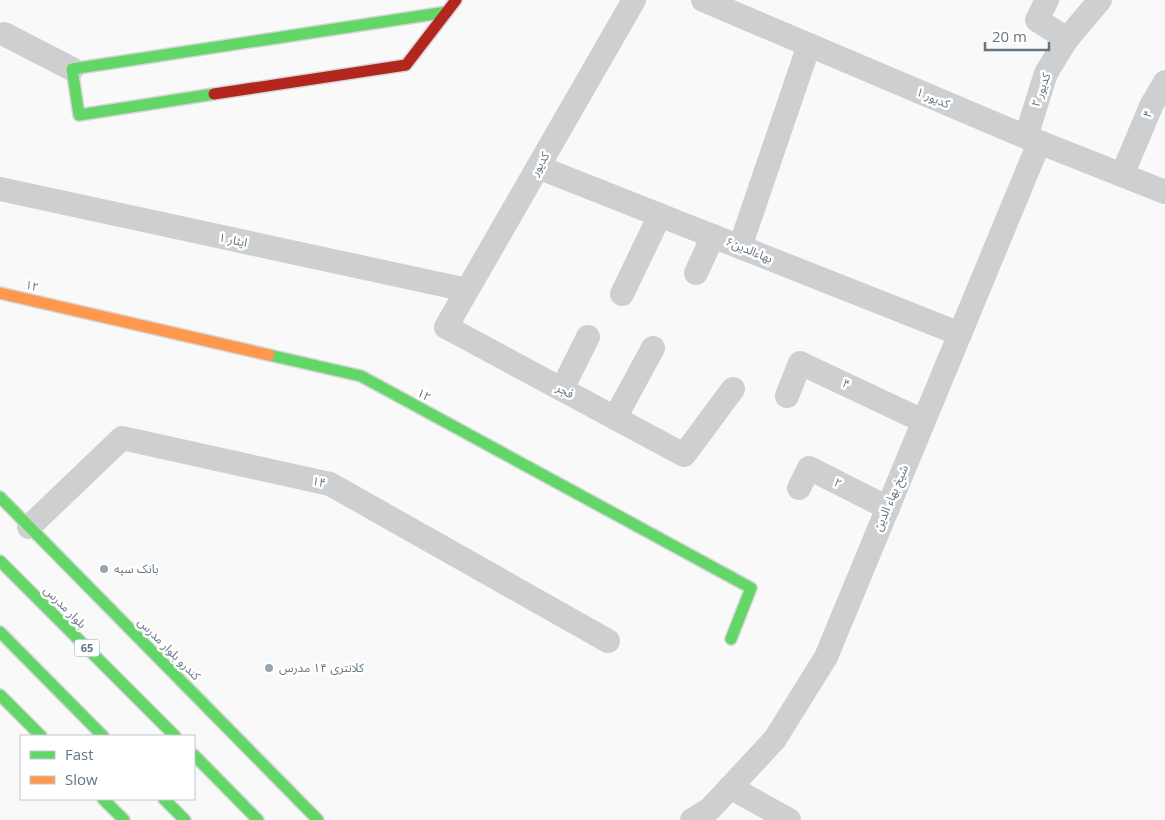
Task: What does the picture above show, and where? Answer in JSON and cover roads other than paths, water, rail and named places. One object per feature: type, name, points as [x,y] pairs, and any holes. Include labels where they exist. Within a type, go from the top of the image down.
[{"type":"street","points":[[72,70],[79,115],[406,65],[456,0]]},
{"type":"street","name":"کدیور","points":[[446,327],[634,0]]},
{"type":"street","name":"کدیور ۱","points":[[703,0],[1032,140],[1165,192]]},
{"type":"street","points":[[1047,0],[1037,20],[1067,39]]},
{"type":"street","name":"۲ کدیور","points":[[1032,140],[1046,73],[1067,39],[1100,0]]},
{"type":"street","points":[[4,34],[72,70],[447,12]]},
{"type":"street","points":[[740,247],[810,45]]},
{"type":"street","name":"۴","points":[[1122,175],[1152,104],[1165,82]]},
{"type":"street","name":"شیخ بهاء الدین","points":[[692,820],[710,809],[775,739],[826,657],[960,334],[1032,140]]},
{"type":"street","name":"۶بهاءالدين","points":[[538,167],[960,334]]},
{"type":"street","name":"ایثار ۱","points":[[0,189],[467,290]]},
{"type":"street","points":[[622,294],[660,215]]},
{"type":"street","points":[[696,274],[713,236]]},
{"type":"street","name":"۱۲","points":[[0,293],[361,376],[751,588],[731,639]]},
{"type":"street","name":"فجر","points":[[446,327],[684,455],[733,389]]},
{"type":"street","points":[[562,389],[588,338]]},
{"type":"street","points":[[615,418],[653,348]]},
{"type":"street","name":"۴","points":[[787,396],[800,363],[923,421]]},
{"type":"street","name":"۱۴","points":[[29,527],[122,438],[330,484],[608,641]]},
{"type":"street","name":"۲","points":[[799,488],[809,468],[888,508]]},
{"type":"street","name":"کندرو بلوار مدرس","points":[[0,497],[318,820]]},
{"type":"street","name":"بلوار مدرس","points":[[0,561],[174,735]]},
{"type":"street","points":[[0,632],[101,735]]},
{"type":"street","points":[[0,695],[40,735]]},
{"type":"street","points":[[195,756],[258,820]]},
{"type":"street","points":[[730,787],[789,820]]},
{"type":"street","points":[[104,800],[124,820]]},
{"type":"street","points":[[165,800],[185,820]]},
{"type":"place","name":"بانک سپه","points":[[104,569]]},
{"type":"place","name":"کلانتری ۱۴ مدرس","points":[[269,668]]}]
